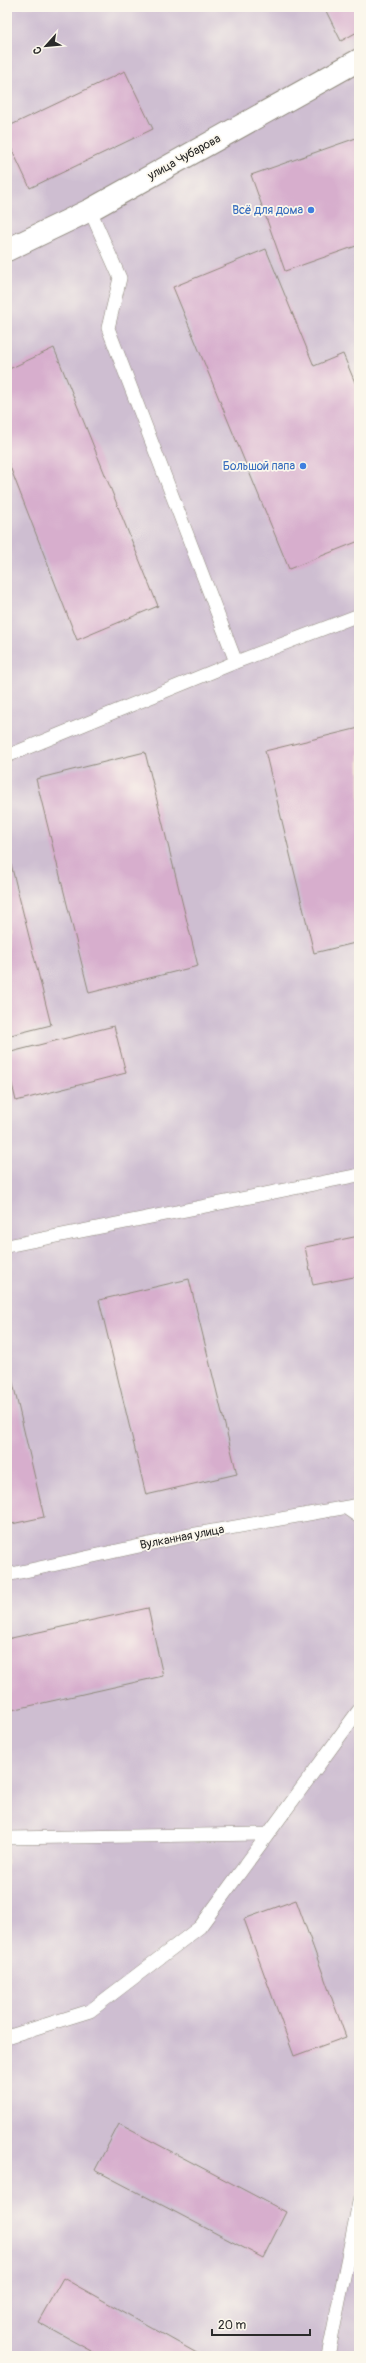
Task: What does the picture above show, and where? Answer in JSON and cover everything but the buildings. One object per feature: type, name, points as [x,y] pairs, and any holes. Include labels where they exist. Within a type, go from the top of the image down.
[{"type":"street","name":"улица Чубарова","points":[[7,250],[90,210],[359,60]]},
{"type":"lane","points":[[90,210],[120,278],[108,328],[236,662]]},
{"type":"lane","points":[[7,756],[236,662],[359,615]]},
{"type":"lane","points":[[7,1246],[359,1175]]},
{"type":"lane","points":[[353,1507],[359,1517]]},
{"type":"lane","name":"Вулканная улица","points":[[7,1575],[185,1536],[353,1507]]},
{"type":"lane","points":[[7,2037],[90,2011],[200,1927],[359,1710]]},
{"type":"lane","points":[[7,1838],[268,1834]]},
{"type":"lane","points":[[328,2356],[359,2202]]},
{"type":"shaded area","points":[[7,7],[359,7],[359,2356],[7,2356]]},
{"type":"place","name":"Всё для дома","points":[[311,210]]},
{"type":"place","name":"Большой папа","points":[[303,466]]}]
